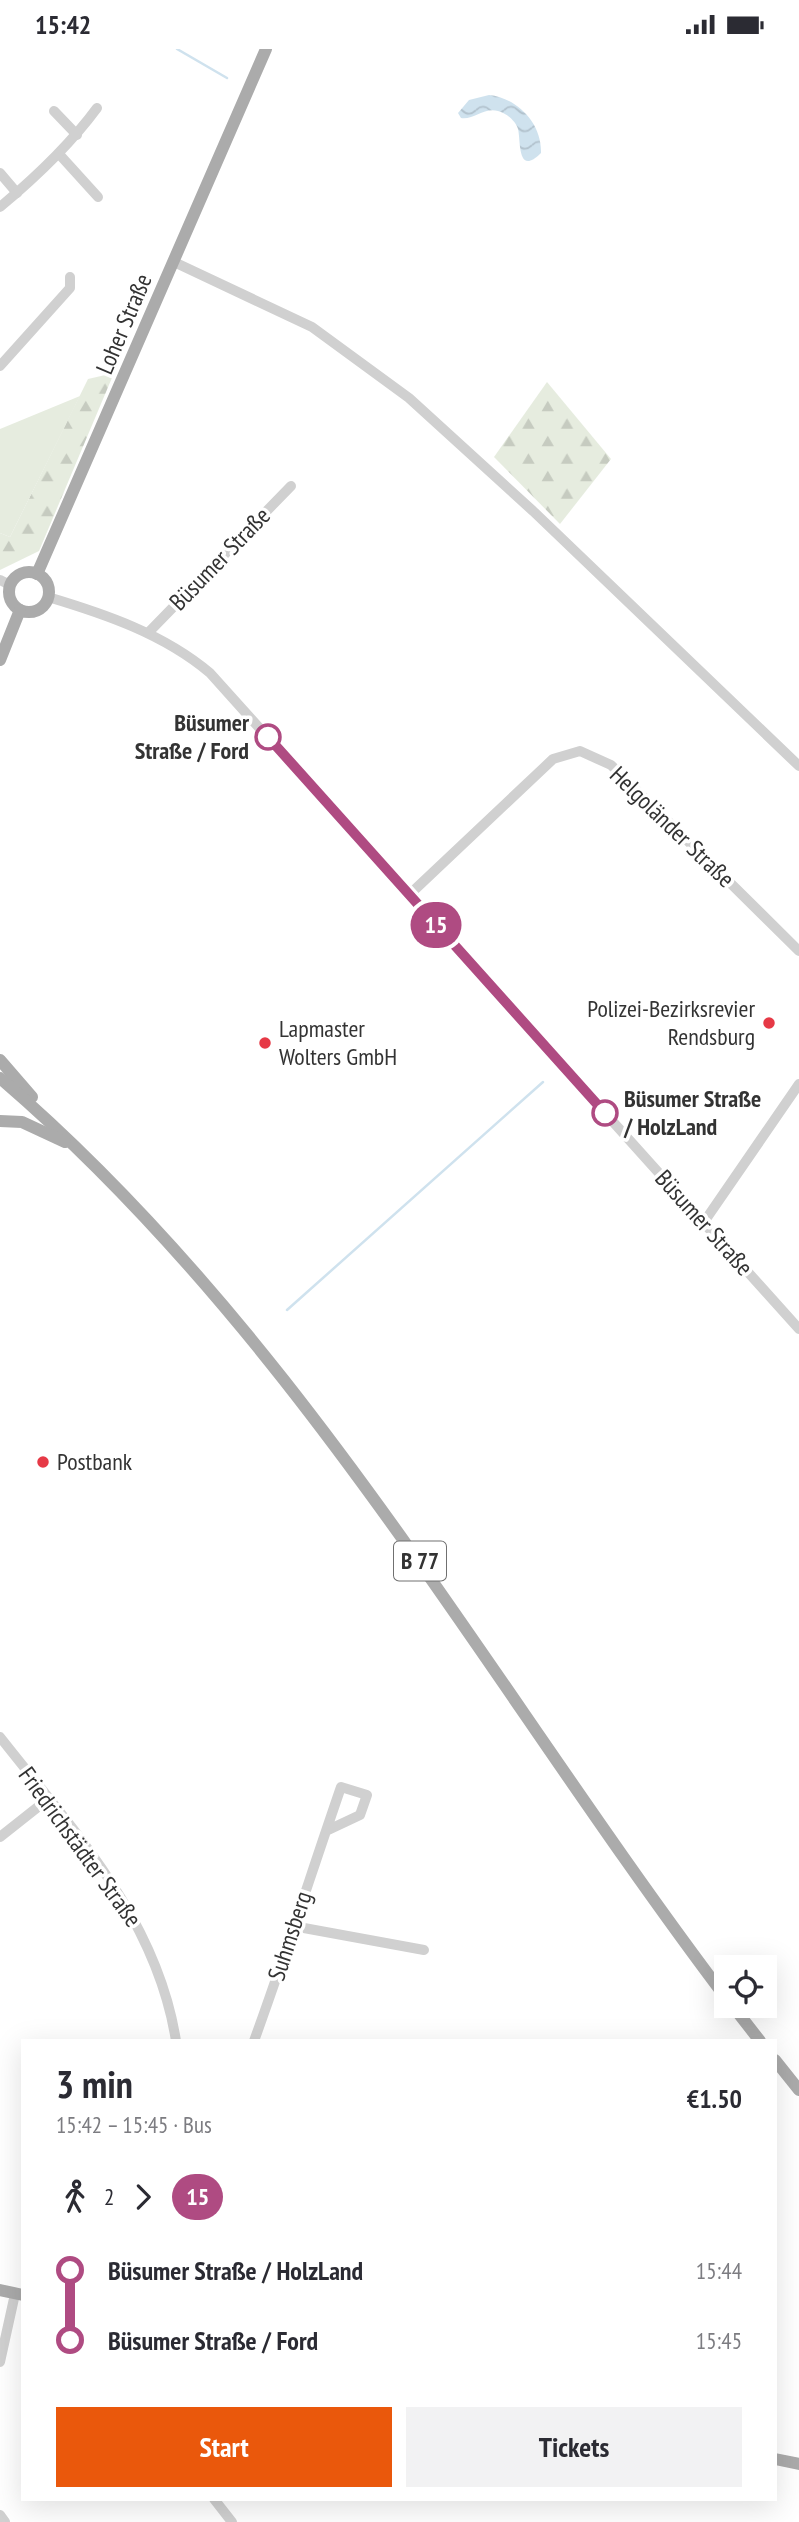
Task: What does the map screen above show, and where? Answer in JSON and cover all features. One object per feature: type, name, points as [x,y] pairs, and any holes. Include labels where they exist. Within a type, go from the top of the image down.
[{"type":"main road","name":"Loher Straße","points":[[37,574],[267,49]]},
{"type":"main road","points":[[20,574],[37,574],[47,582],[48,597],[45,604],[36,611],[20,610],[11,600],[5,582],[20,574]]},
{"type":"main road","points":[[0,660],[20,610]]},
{"type":"main road","points":[[0,1060],[65,1134]]},
{"type":"main road","name":"B 77","points":[[0,1078],[65,1134],[200,1276],[328,1433],[714,1982]]},
{"type":"main road","points":[[0,1121],[22,1122],[81,1150]]},
{"type":"main road","points":[[742,2018],[758,2039]]},
{"type":"main road","points":[[777,2062],[799,2090]]},
{"type":"main road","points":[[0,2290],[19,2295]]},
{"type":"main road","points":[[777,2459],[799,2464]]},
{"type":"street","points":[[0,208],[59,154],[97,108]]},
{"type":"street","points":[[54,111],[77,135]]},
{"type":"street","points":[[59,154],[98,197]]},
{"type":"street","points":[[0,173],[17,193]]},
{"type":"street","points":[[174,262],[312,327],[409,398],[533,511],[799,766]]},
{"type":"street","points":[[0,366],[70,288],[69,277]]},
{"type":"street","name":"Büsumer Straße","points":[[148,633],[291,486]]},
{"type":"street","name":"Büsumer Straße","points":[[48,597],[148,633],[179,650],[216,680],[799,1329]]},
{"type":"street","name":"Helgoländer Straße","points":[[409,895],[553,759],[580,751],[611,765],[799,951]]},
{"type":"street","points":[[704,1222],[799,1084]]},
{"type":"street","name":"Friedrichstädter Straße","points":[[0,1737],[129,1909],[148,1944],[162,1980],[176,2039]]},
{"type":"street","name":"Suhmsberg","points":[[255,2039],[341,1787],[367,1795],[360,1815],[326,1831]]},
{"type":"street","points":[[0,1837],[48,1799]]},
{"type":"street","points":[[293,1926],[424,1951]]},
{"type":"street","points":[[0,2362],[19,2295]]},
{"type":"street","points":[[216,2501],[232,2522]]},
{"type":"street","points":[[0,2515],[5,2522]]},
{"type":"green space","points":[[114,373],[39,551],[0,570],[0,533],[10,537],[88,379]]},
{"type":"green space","points":[[547,382],[611,459],[560,524],[494,457]]},
{"type":"green space","points":[[80,396],[10,537],[0,533],[0,429]]},
{"type":"water","points":[[489,95],[509,101],[526,114],[537,132],[541,153],[528,161],[524,159],[517,126],[513,120],[498,111],[461,118],[458,113],[469,100]]},
{"type":"waterway","points":[[177,49],[227,78]]},
{"type":"waterway","points":[[287,1310],[543,1082]]},
{"type":"bus line","name":"15","points":[[268,737],[605,1113]]},
{"type":"place","name":"Büsumer Straße / Ford","points":[[268,737]]},
{"type":"place","name":"Polizei-Bezirksrevier Rendsburg","points":[[769,1023]]},
{"type":"place","name":"Lapmaster Wolters GmbH","points":[[265,1043]]},
{"type":"place","name":"Büsumer Straße / HolzLand","points":[[605,1113]]},
{"type":"place","name":"Postbank","points":[[43,1462]]}]
